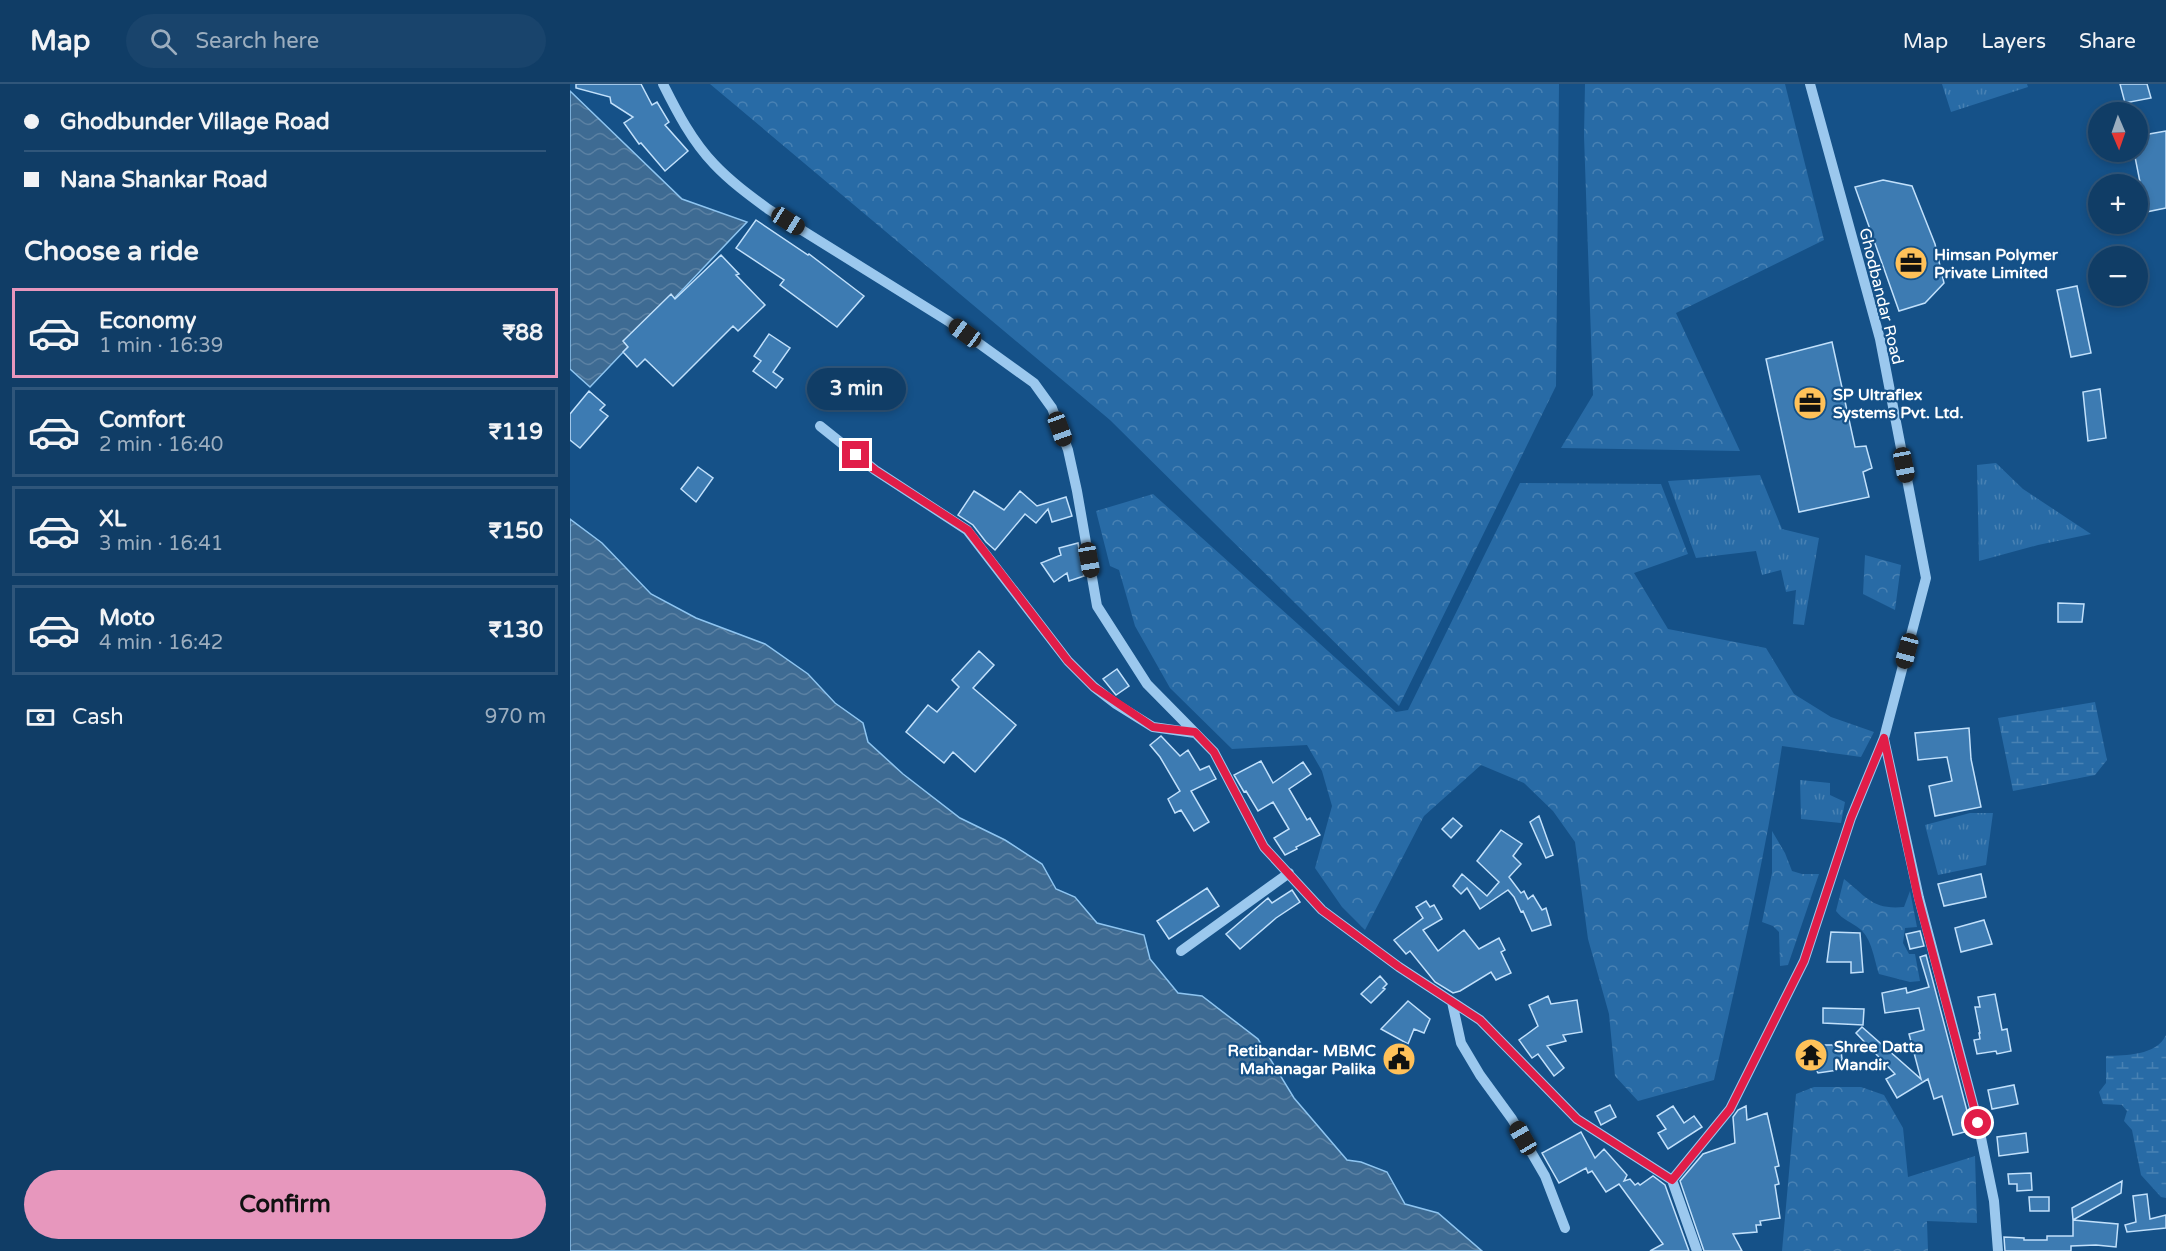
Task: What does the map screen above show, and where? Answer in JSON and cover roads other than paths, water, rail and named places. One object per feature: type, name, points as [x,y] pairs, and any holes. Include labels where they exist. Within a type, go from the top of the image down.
[{"type":"street","points":[[663,84],[680,117],[712,162],[741,188],[768,209],[948,321],[1034,383],[1052,408],[1068,450],[1097,606],[1147,684],[1214,752],[1264,847],[1322,910],[1399,967],[1480,1020],[1577,1119],[1672,1180],[1697,1251]]},
{"type":"street","name":"Ghodbandar Road","points":[[1672,1180],[1730,1109],[1804,961],[1851,818],[1884,738],[1926,578],[1880,339],[1810,84]]},
{"type":"street","points":[[820,426],[875,470],[968,530],[1068,661],[1094,687],[1153,727],[1195,732]]},
{"type":"street","points":[[1884,738],[1918,898],[1978,1123],[1994,1201],[1998,1251]]},
{"type":"street","points":[[1181,951],[1288,873]]},
{"type":"street","points":[[1452,1002],[1461,1043],[1480,1075],[1512,1119],[1545,1176],[1565,1228]]},
{"type":"water","points":[[570,91],[682,199],[747,222],[590,387],[570,369]]},
{"type":"water","points":[[570,519],[602,543],[651,594],[696,618],[765,644],[808,674],[835,703],[863,723],[868,742],[903,774],[960,818],[1005,840],[1042,864],[1056,889],[1075,897],[1097,923],[1144,935],[1150,959],[1178,993],[1202,996],[1258,1039],[1294,1098],[1347,1160],[1361,1162],[1387,1172],[1405,1204],[1438,1213],[1482,1251],[570,1251]]},
{"type":"place","name":"Himsan Polymer Private Limited","points":[[1911,263]]},
{"type":"place","name":"SP Ultraflex Systems Pvt. Ltd.","points":[[1810,403]]},
{"type":"place","name":"Shree Datta Mandir","points":[[1811,1055]]},
{"type":"place","name":"Retibandar- MBMC Mahanagar Palika","points":[[1399,1059]]}]
